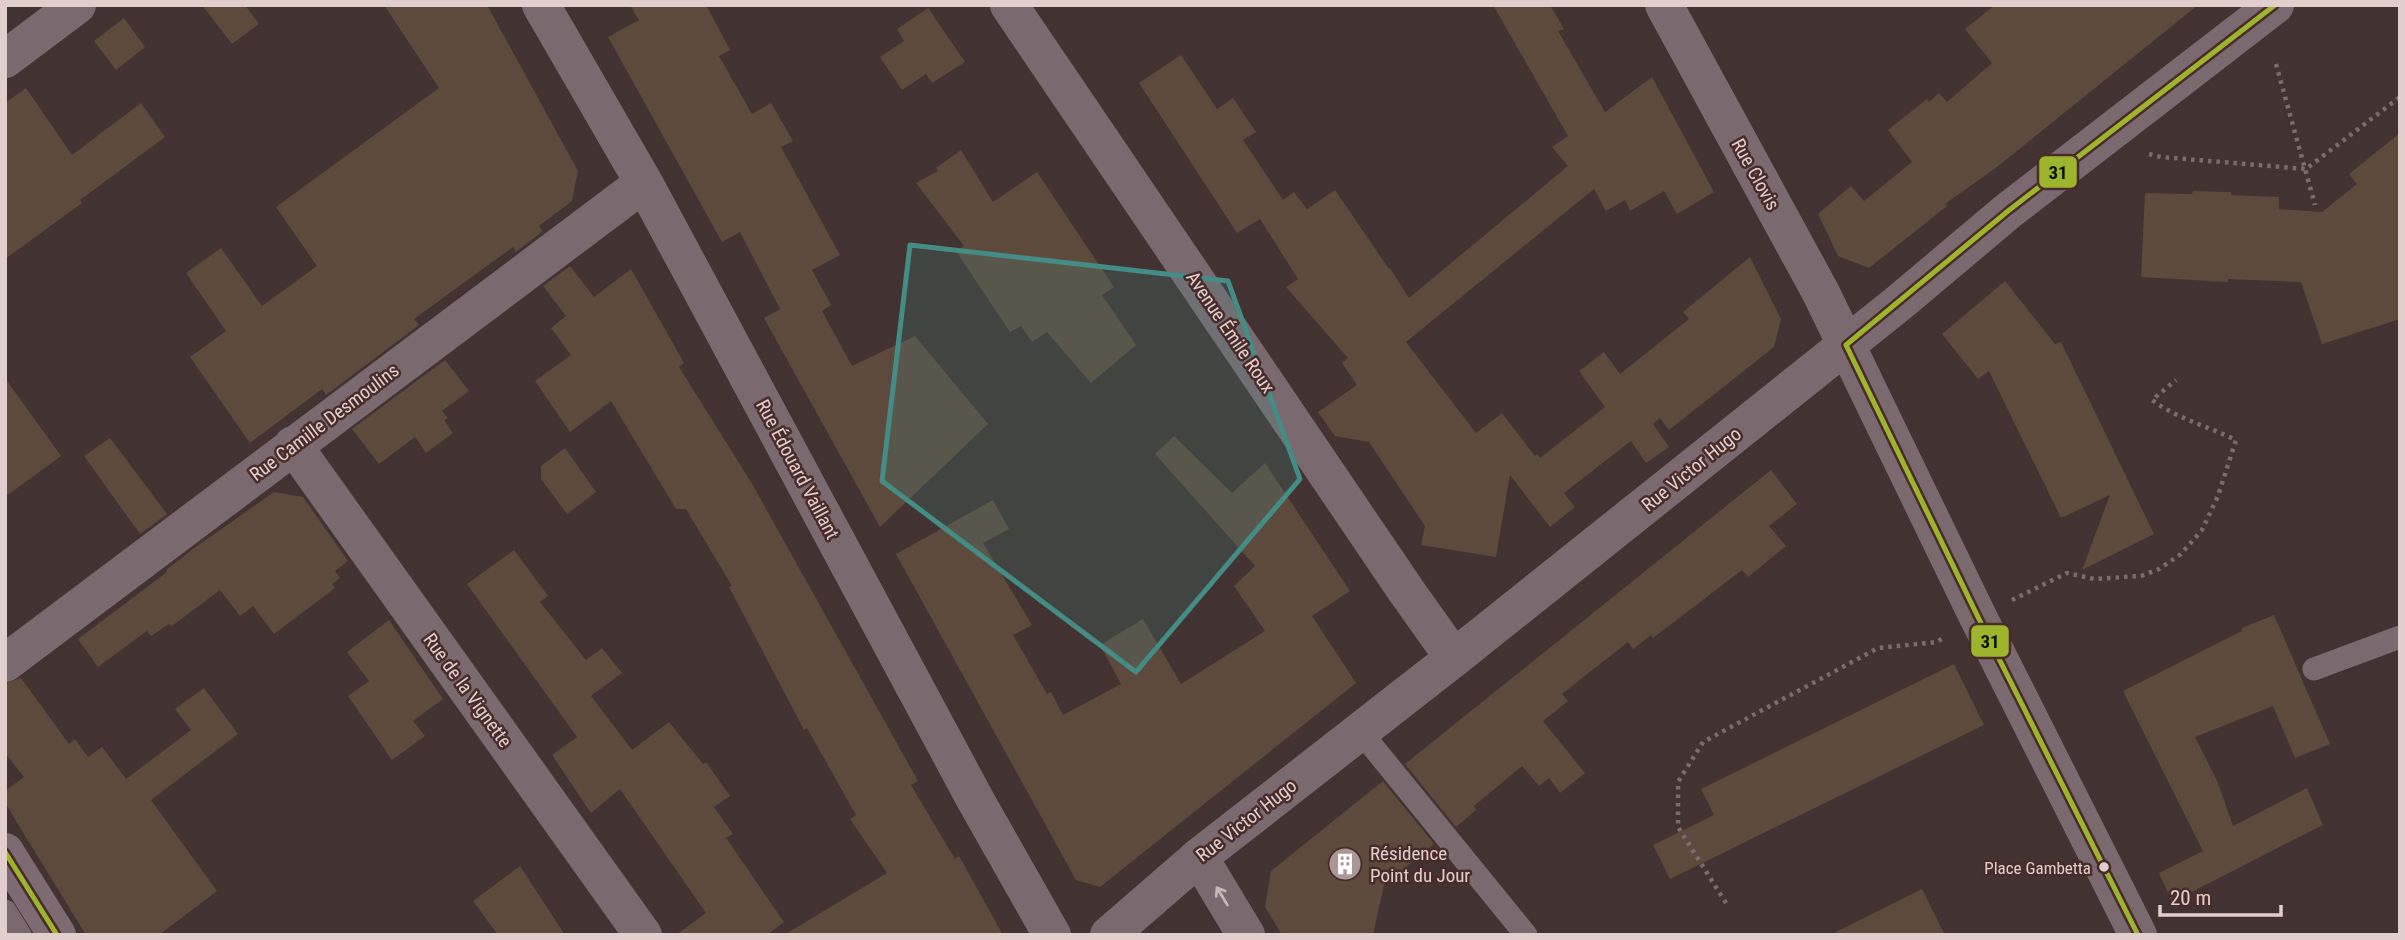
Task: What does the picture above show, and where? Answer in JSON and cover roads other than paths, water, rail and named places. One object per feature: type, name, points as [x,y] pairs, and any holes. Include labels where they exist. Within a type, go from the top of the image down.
[{"type":"main road","points":[[5,852],[57,935]]},
{"type":"street","points":[[5,59],[77,5]]},
{"type":"street","name":"Rue Édouard Vaillant","points":[[541,5],[644,183],[976,801],[1052,935]]},
{"type":"street","name":"Avenue Émile Roux","points":[[1009,5],[1454,658]]},
{"type":"street","name":"Rue Clovis","points":[[1664,5],[1821,293],[1984,629],[2138,935]]},
{"type":"street","name":"Rue Victor Hugo","points":[[1109,935],[1199,857],[1454,658],[1900,302],[2008,211],[2274,5]]},
{"type":"street","name":"Rue Camille Desmoulins","points":[[5,663],[644,183]]},
{"type":"street","name":"Rue de la Vignette","points":[[293,445],[643,935]]},
{"type":"street","points":[[1199,857],[1245,935]]},
{"type":"lane","points":[[2314,669],[2400,637]]},
{"type":"lane","points":[[1360,731],[1526,935]]},
{"type":"lane","points":[[5,911],[20,935]]},
{"type":"place","name":"Résidence Point du Jour","points":[[1345,864]]},
{"type":"place","name":"Place Gambetta","points":[[2104,867]]}]
